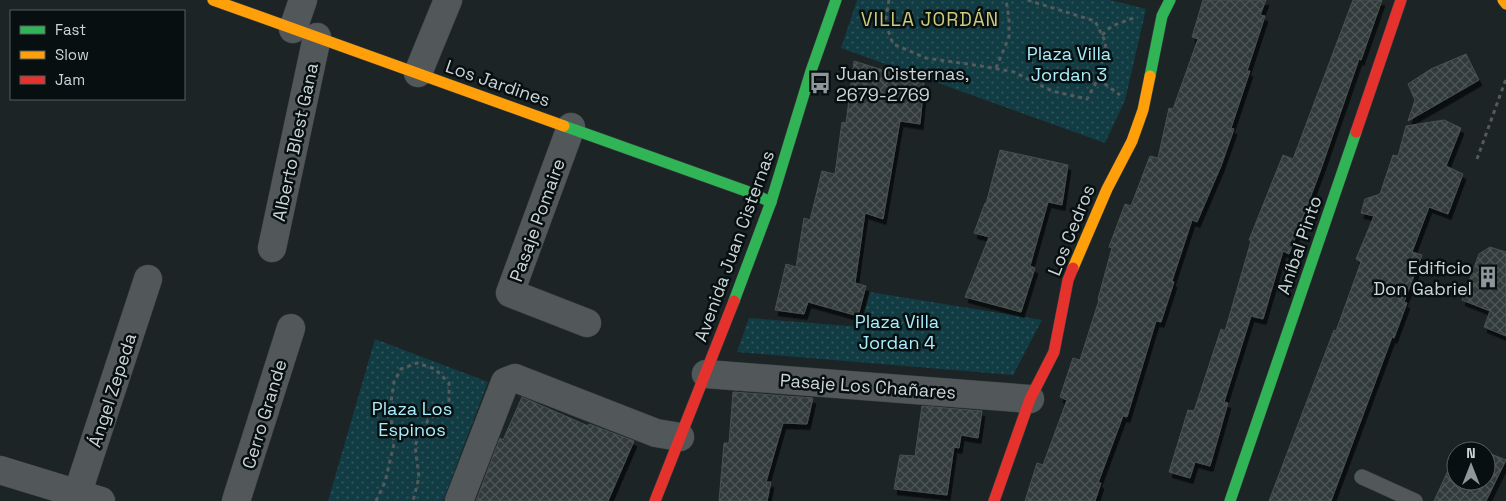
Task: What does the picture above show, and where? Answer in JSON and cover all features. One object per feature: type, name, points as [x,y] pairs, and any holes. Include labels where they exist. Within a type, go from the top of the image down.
[{"type":"street","name":"Los Jardines","points":[[213,0],[571,127],[746,191],[771,202]]},
{"type":"street","name":"Alberto Blest Gana","points":[[272,248],[305,33],[303,0]]},
{"type":"street","points":[[418,74],[448,0]]},
{"type":"street","name":"Avenida Juan Cisternas","points":[[654,501],[706,374],[771,202],[811,71],[836,0]]},
{"type":"street","name":"Los Cedros","points":[[994,501],[1030,399],[1054,352],[1068,280],[1106,188],[1132,141],[1143,110],[1162,16],[1170,0]]},
{"type":"street","name":"Aníbal Pinto","points":[[1230,501],[1401,0]]},
{"type":"street","points":[[1503,0],[1506,4]]},
{"type":"street","name":"Pasaje Pomaire","points":[[571,127],[510,293],[586,323]]},
{"type":"street","name":"Ángel Zepeda","points":[[84,499],[148,279]]},
{"type":"street","name":"Cerro Grande","points":[[236,501],[291,328]]},
{"type":"street","name":"Pasaje Los Chañares","points":[[706,374],[1030,399]]},
{"type":"street","points":[[459,501],[505,382],[515,378],[656,433],[680,437]]},
{"type":"street","points":[[0,470],[84,499]]},
{"type":"lane","points":[[1362,477],[1415,501]]},
{"type":"path","points":[[889,0],[885,22],[893,44],[926,58],[1014,72],[1052,91],[1087,98],[1098,79],[1106,44],[1095,21],[1027,0]]},
{"type":"path","points":[[996,68],[1009,37],[1009,18],[1006,0]]},
{"type":"path","points":[[1102,35],[1112,26],[1133,18],[1162,16]]},
{"type":"path","points":[[1477,159],[1506,79]]},
{"type":"path","points":[[376,501],[385,482],[394,444],[390,409],[394,382],[401,370],[416,363],[435,369],[448,383],[448,403],[428,420],[416,445],[419,477],[413,501]]},
{"type":"green space","name":"Plaza Villa Jordan 3","points":[[857,0],[1110,0],[1146,9],[1125,100],[1105,143],[841,48]]},
{"type":"green space","name":"Plaza Villa Jordan 4","points":[[870,292],[1042,320],[1013,375],[737,352],[749,318],[861,327]]},
{"type":"green space","name":"Plaza Los Espinos","points":[[375,339],[488,382],[443,501],[328,501]]},
{"type":"building","points":[[1203,0],[1266,0],[1260,15],[1265,16],[1247,71],[1250,71],[1231,128],[1234,129],[1221,166],[1197,222],[1192,220],[1161,322],[1156,321],[1127,417],[1123,416],[1098,483],[1101,483],[1095,501],[1025,501],[1037,463],[1043,465],[1067,400],[1060,397],[1073,358],[1080,360],[1099,300],[1112,248],[1109,247],[1125,204],[1131,206],[1150,156],[1158,158],[1169,108],[1173,109],[1198,39],[1192,37]]},
{"type":"building","points":[[1353,0],[1382,0],[1289,254],[1283,251],[1263,319],[1251,316],[1224,402],[1228,403],[1210,466],[1195,462],[1190,478],[1169,472],[1188,410],[1194,411],[1221,329],[1225,331],[1251,241],[1249,240],[1283,155],[1293,159]]},
{"type":"building","points":[[1466,54],[1479,80],[1408,121],[1415,100],[1408,84],[1431,69]]},
{"type":"building","points":[[854,61],[924,83],[920,124],[900,121],[883,219],[865,213],[855,283],[866,286],[858,316],[808,302],[804,314],[775,310],[786,264],[796,267],[804,218],[810,220],[822,171],[835,174],[842,122],[846,123]]},
{"type":"building","points":[[1444,120],[1461,128],[1446,166],[1463,174],[1448,214],[1429,207],[1412,252],[1422,255],[1404,302],[1407,303],[1394,338],[1392,337],[1331,501],[1269,501],[1361,262],[1356,259],[1374,216],[1361,213],[1365,199],[1380,194],[1393,155],[1398,156],[1406,126]]},
{"type":"building","points":[[1000,150],[1068,165],[1062,205],[1048,202],[1030,266],[1035,268],[1021,312],[965,297],[989,237],[974,233],[986,204]]},
{"type":"building","name":"Edificio Don Gabriel","points":[[1490,247],[1506,252],[1506,336],[1484,327],[1490,311],[1462,300],[1479,254]]},
{"type":"building","points":[[733,392],[813,398],[807,424],[783,423],[766,482],[771,482],[767,501],[719,501],[724,443],[729,443]]},
{"type":"building","points":[[522,397],[588,426],[589,424],[634,441],[608,501],[476,501],[500,438],[503,440]]},
{"type":"building","points":[[922,406],[982,411],[978,438],[961,435],[959,448],[954,447],[947,495],[894,489],[900,455],[915,456]]},
{"type":"building","points":[[1496,456],[1506,460],[1496,480]]},
{"type":"building","points":[[1446,475],[1446,491],[1491,491],[1486,501],[1434,501]]},
{"type":"traffic: fast","points":[[734,301],[771,202],[811,71],[836,0]]},
{"type":"traffic: fast","points":[[1150,76],[1162,16],[1170,0]]},
{"type":"traffic: fast","points":[[564,126],[746,191],[771,202]]},
{"type":"traffic: fast","points":[[1230,501],[1356,132]]},
{"type":"traffic: slow","points":[[213,0],[564,126]]},
{"type":"traffic: slow","points":[[1503,0],[1506,4]]},
{"type":"traffic: slow","points":[[1073,268],[1107,189],[1132,141],[1143,110],[1150,76]]},
{"type":"traffic: jam","points":[[1356,132],[1401,0]]},
{"type":"traffic: jam","points":[[994,501],[1030,399],[1054,352],[1068,280],[1073,268]]},
{"type":"traffic: jam","points":[[655,501],[734,301]]},
{"type":"place","name":"Juan Cisternas, 2679-2769","points":[[820,83]]},
{"type":"place","name":"Edificio Don Gabriel","points":[[1488,277]]},
{"type":"district","name":"VILLA JORDÁN","points":[[930,19]]}]
